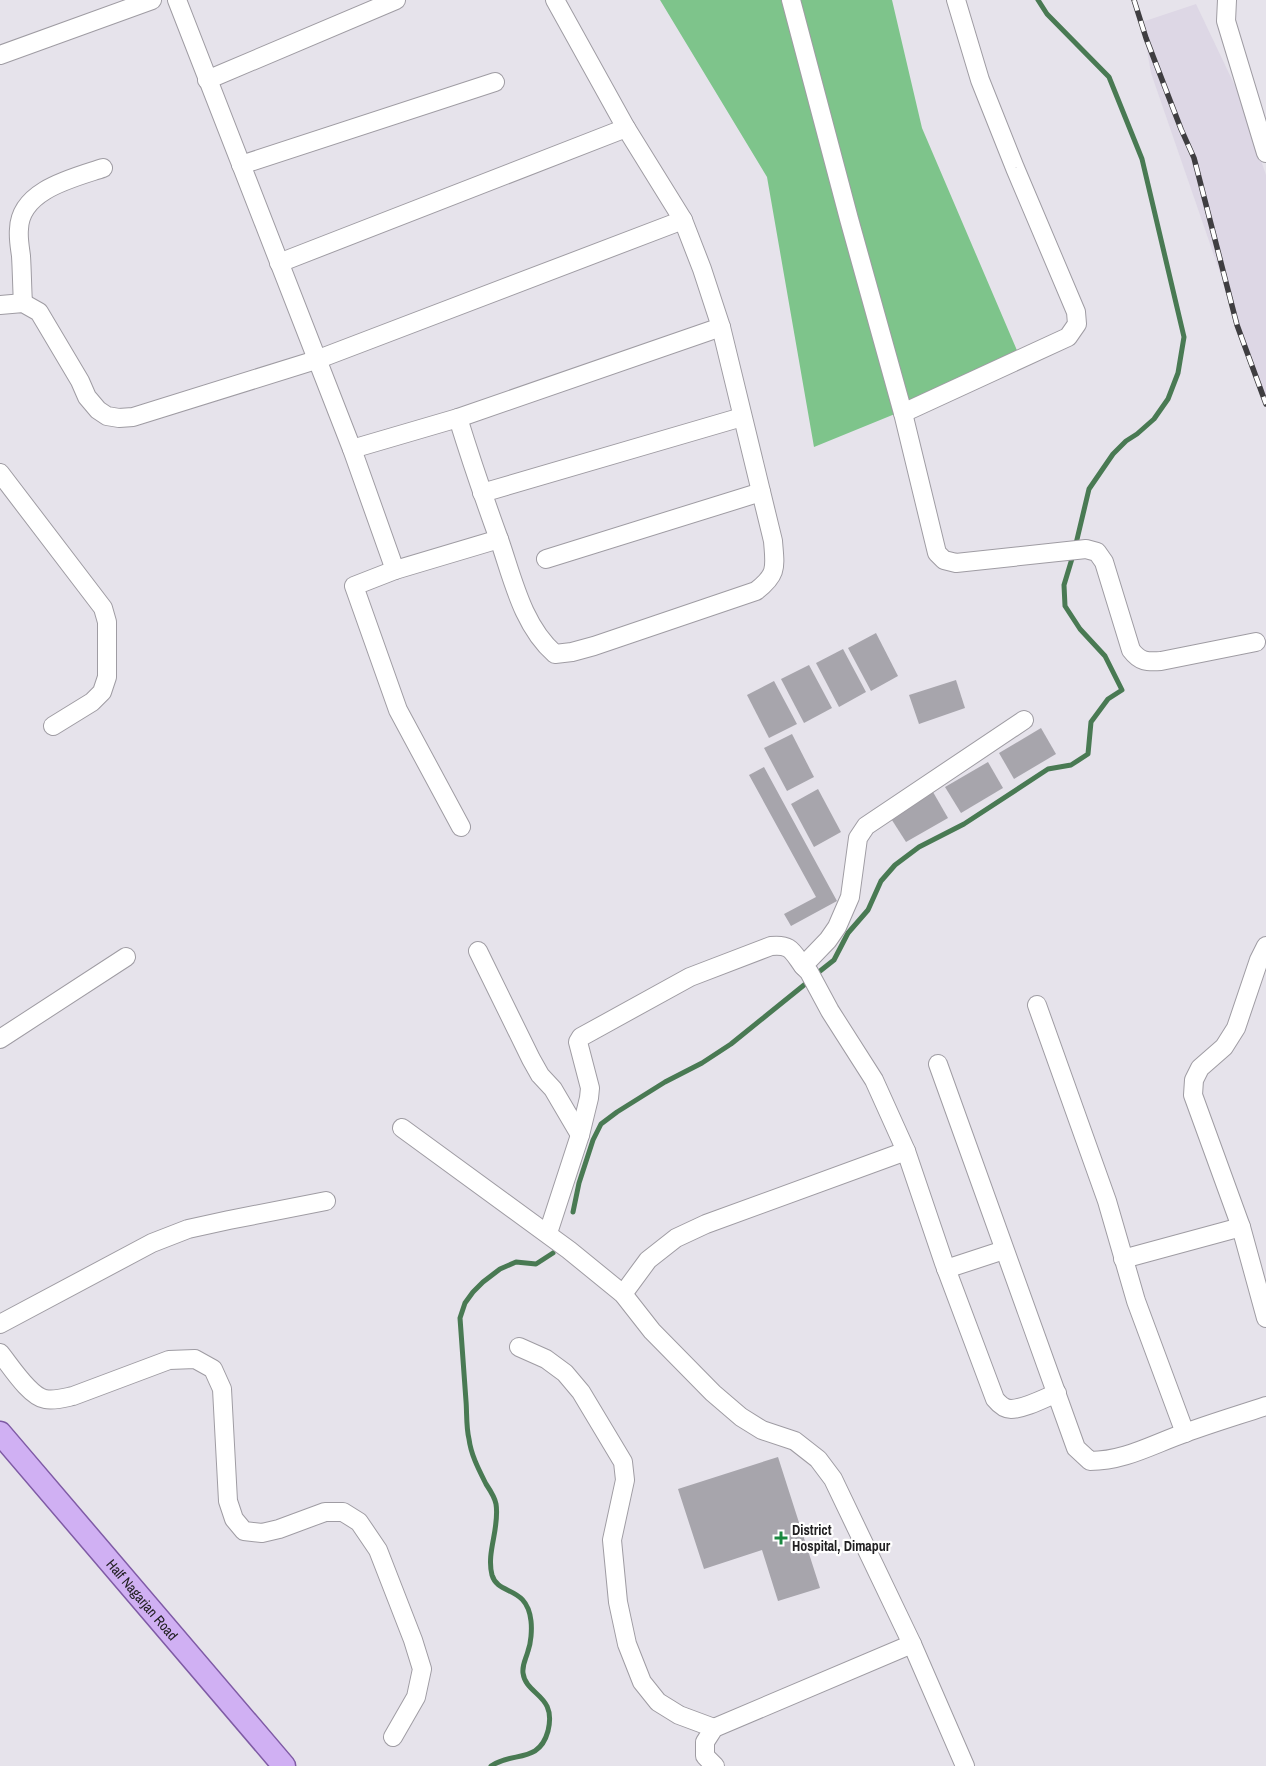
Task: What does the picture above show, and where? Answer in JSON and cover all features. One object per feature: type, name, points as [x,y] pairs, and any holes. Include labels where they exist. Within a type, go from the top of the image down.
[{"type":"main road","name":"Half Nagarjan Road","points":[[0,1433],[284,1766]]},
{"type":"street","points":[[0,55],[152,0]]},
{"type":"street","points":[[177,0],[352,449],[395,570]]},
{"type":"street","points":[[207,80],[396,0]]},
{"type":"street","points":[[458,418],[518,594],[533,628],[543,644],[555,654],[594,646],[756,591],[768,581],[775,566],[773,541],[721,327],[702,269],[684,220],[626,128],[555,0]]},
{"type":"street","points":[[791,0],[849,219],[904,413],[937,552],[944,560],[956,563],[1066,550],[1086,549],[1097,552],[1104,562],[1130,650],[1136,658],[1146,662],[1162,661],[1256,642]]},
{"type":"street","points":[[904,413],[1068,336],[1076,324],[1076,312],[980,80],[956,0]]},
{"type":"street","points":[[1227,0],[1226,21],[1266,153]]},
{"type":"street","points":[[241,165],[495,82]]},
{"type":"street","points":[[279,263],[626,128]]},
{"type":"street","points":[[23,302],[18,228],[22,213],[34,198],[48,189],[64,181],[103,168]]},
{"type":"street","points":[[0,306],[23,302],[39,312],[87,396],[98,410],[107,416],[119,418],[133,417],[316,360],[684,220]]},
{"type":"street","points":[[352,449],[458,418],[721,327]]},
{"type":"street","points":[[482,493],[742,417]]},
{"type":"street","points":[[0,473],[102,608],[107,622],[107,677],[102,692],[92,702],[53,726]]},
{"type":"street","points":[[546,559],[761,492]]},
{"type":"street","points":[[461,827],[398,710],[354,586],[395,570],[499,539]]},
{"type":"street","points":[[806,969],[828,940],[850,897],[858,838],[866,826],[1024,720]]},
{"type":"street","points":[[548,1233],[580,1135],[590,1088],[579,1048],[578,1042],[581,1037],[690,977],[771,946],[782,945],[791,949],[806,969],[874,1080],[906,1150],[946,1269],[995,1399],[1001,1406],[1010,1409],[1020,1408],[1057,1393]]},
{"type":"street","points":[[1266,946],[1258,960],[1236,1028],[1224,1047],[1200,1068],[1194,1080],[1193,1095],[1241,1227],[1266,1318]]},
{"type":"street","points":[[478,951],[531,1059],[540,1075],[553,1089],[580,1135]]},
{"type":"street","points":[[0,1040],[126,957]]},
{"type":"street","points":[[1037,1005],[1107,1201],[1136,1302],[1185,1433]]},
{"type":"street","points":[[938,1064],[1076,1448],[1090,1461],[1108,1461],[1266,1406]]},
{"type":"street","points":[[402,1128],[548,1233],[623,1294],[652,1332],[713,1393],[741,1417],[762,1430],[795,1441],[818,1459],[833,1478],[912,1644],[966,1766]]},
{"type":"street","points":[[623,1294],[648,1260],[676,1238],[706,1224],[906,1150]]},
{"type":"street","points":[[0,1324],[144,1247],[188,1229],[326,1201]]},
{"type":"street","points":[[1123,1259],[1241,1227]]},
{"type":"street","points":[[946,1269],[1004,1250]]},
{"type":"street","points":[[519,1347],[546,1359],[565,1373],[581,1392],[623,1462],[625,1480],[612,1540],[618,1602],[627,1644],[642,1682],[658,1702],[679,1715],[714,1728]]},
{"type":"street","points":[[0,1353],[31,1390],[43,1399],[73,1396],[169,1360],[195,1359],[213,1370],[222,1389],[228,1501],[234,1519],[244,1531],[262,1534],[325,1512],[343,1512],[359,1522],[378,1550],[413,1640],[422,1669],[416,1698],[393,1737]]},
{"type":"street","points":[[715,1766],[705,1756],[705,1742],[714,1728],[912,1644]]},
{"type":"shaded area","points":[[1196,4],[1236,88],[1266,175],[1266,406],[1151,73],[1142,22]]},
{"type":"green space","points":[[660,0],[892,0],[922,128],[1022,362],[814,447],[767,177]]},
{"type":"building","points":[[876,633],[898,676],[871,691],[848,648]]},
{"type":"building","points":[[843,649],[866,692],[839,707],[816,663]]},
{"type":"building","points":[[809,665],[832,708],[804,723],[781,679]]},
{"type":"building","points":[[956,680],[965,708],[919,724],[909,695]]},
{"type":"building","points":[[774,681],[797,724],[769,738],[747,695]]},
{"type":"building","points":[[1041,728],[1056,754],[1014,779],[999,753]]},
{"type":"building","points":[[792,734],[814,777],[787,791],[764,748]]},
{"type":"building","points":[[988,762],[1003,788],[961,813],[945,787]]},
{"type":"building","points":[[764,767],[837,901],[791,926],[784,914],[816,897],[749,775]]},
{"type":"building","points":[[818,789],[841,832],[814,847],[791,804]]},
{"type":"building","points":[[933,792],[948,818],[906,842],[890,817]]},
{"type":"building","points":[[778,1457],[820,1588],[778,1601],[762,1550],[704,1569],[678,1489]]},
{"type":"waterway","points":[[815,975],[834,960],[848,933],[868,910],[881,881],[895,865],[919,847],[964,824],[1048,769],[1071,765],[1088,754],[1091,722],[1108,699],[1122,690],[1105,656],[1080,629],[1065,606],[1064,585],[1089,489],[1113,454],[1154,419],[1168,399],[1178,373],[1184,337],[1142,159],[1109,77],[1047,14],[1038,0]]},
{"type":"waterway","points":[[573,1212],[579,1183],[593,1140],[601,1124],[665,1082],[702,1063],[731,1044],[809,981]]},
{"type":"waterway","points":[[491,1766],[508,1759],[532,1753],[544,1741],[550,1719],[545,1702],[529,1687],[523,1673],[531,1636],[531,1621],[528,1610],[518,1596],[495,1582],[492,1575],[491,1558],[497,1513],[496,1504],[473,1457],[470,1445],[460,1318],[465,1303],[473,1292],[500,1269],[516,1262],[536,1264],[553,1253]]},
{"type":"railway","points":[[1134,0],[1146,38],[1194,158],[1237,325],[1266,404]]},
{"type":"place","name":"District Hospital, Dimapur","points":[[781,1538]]}]
